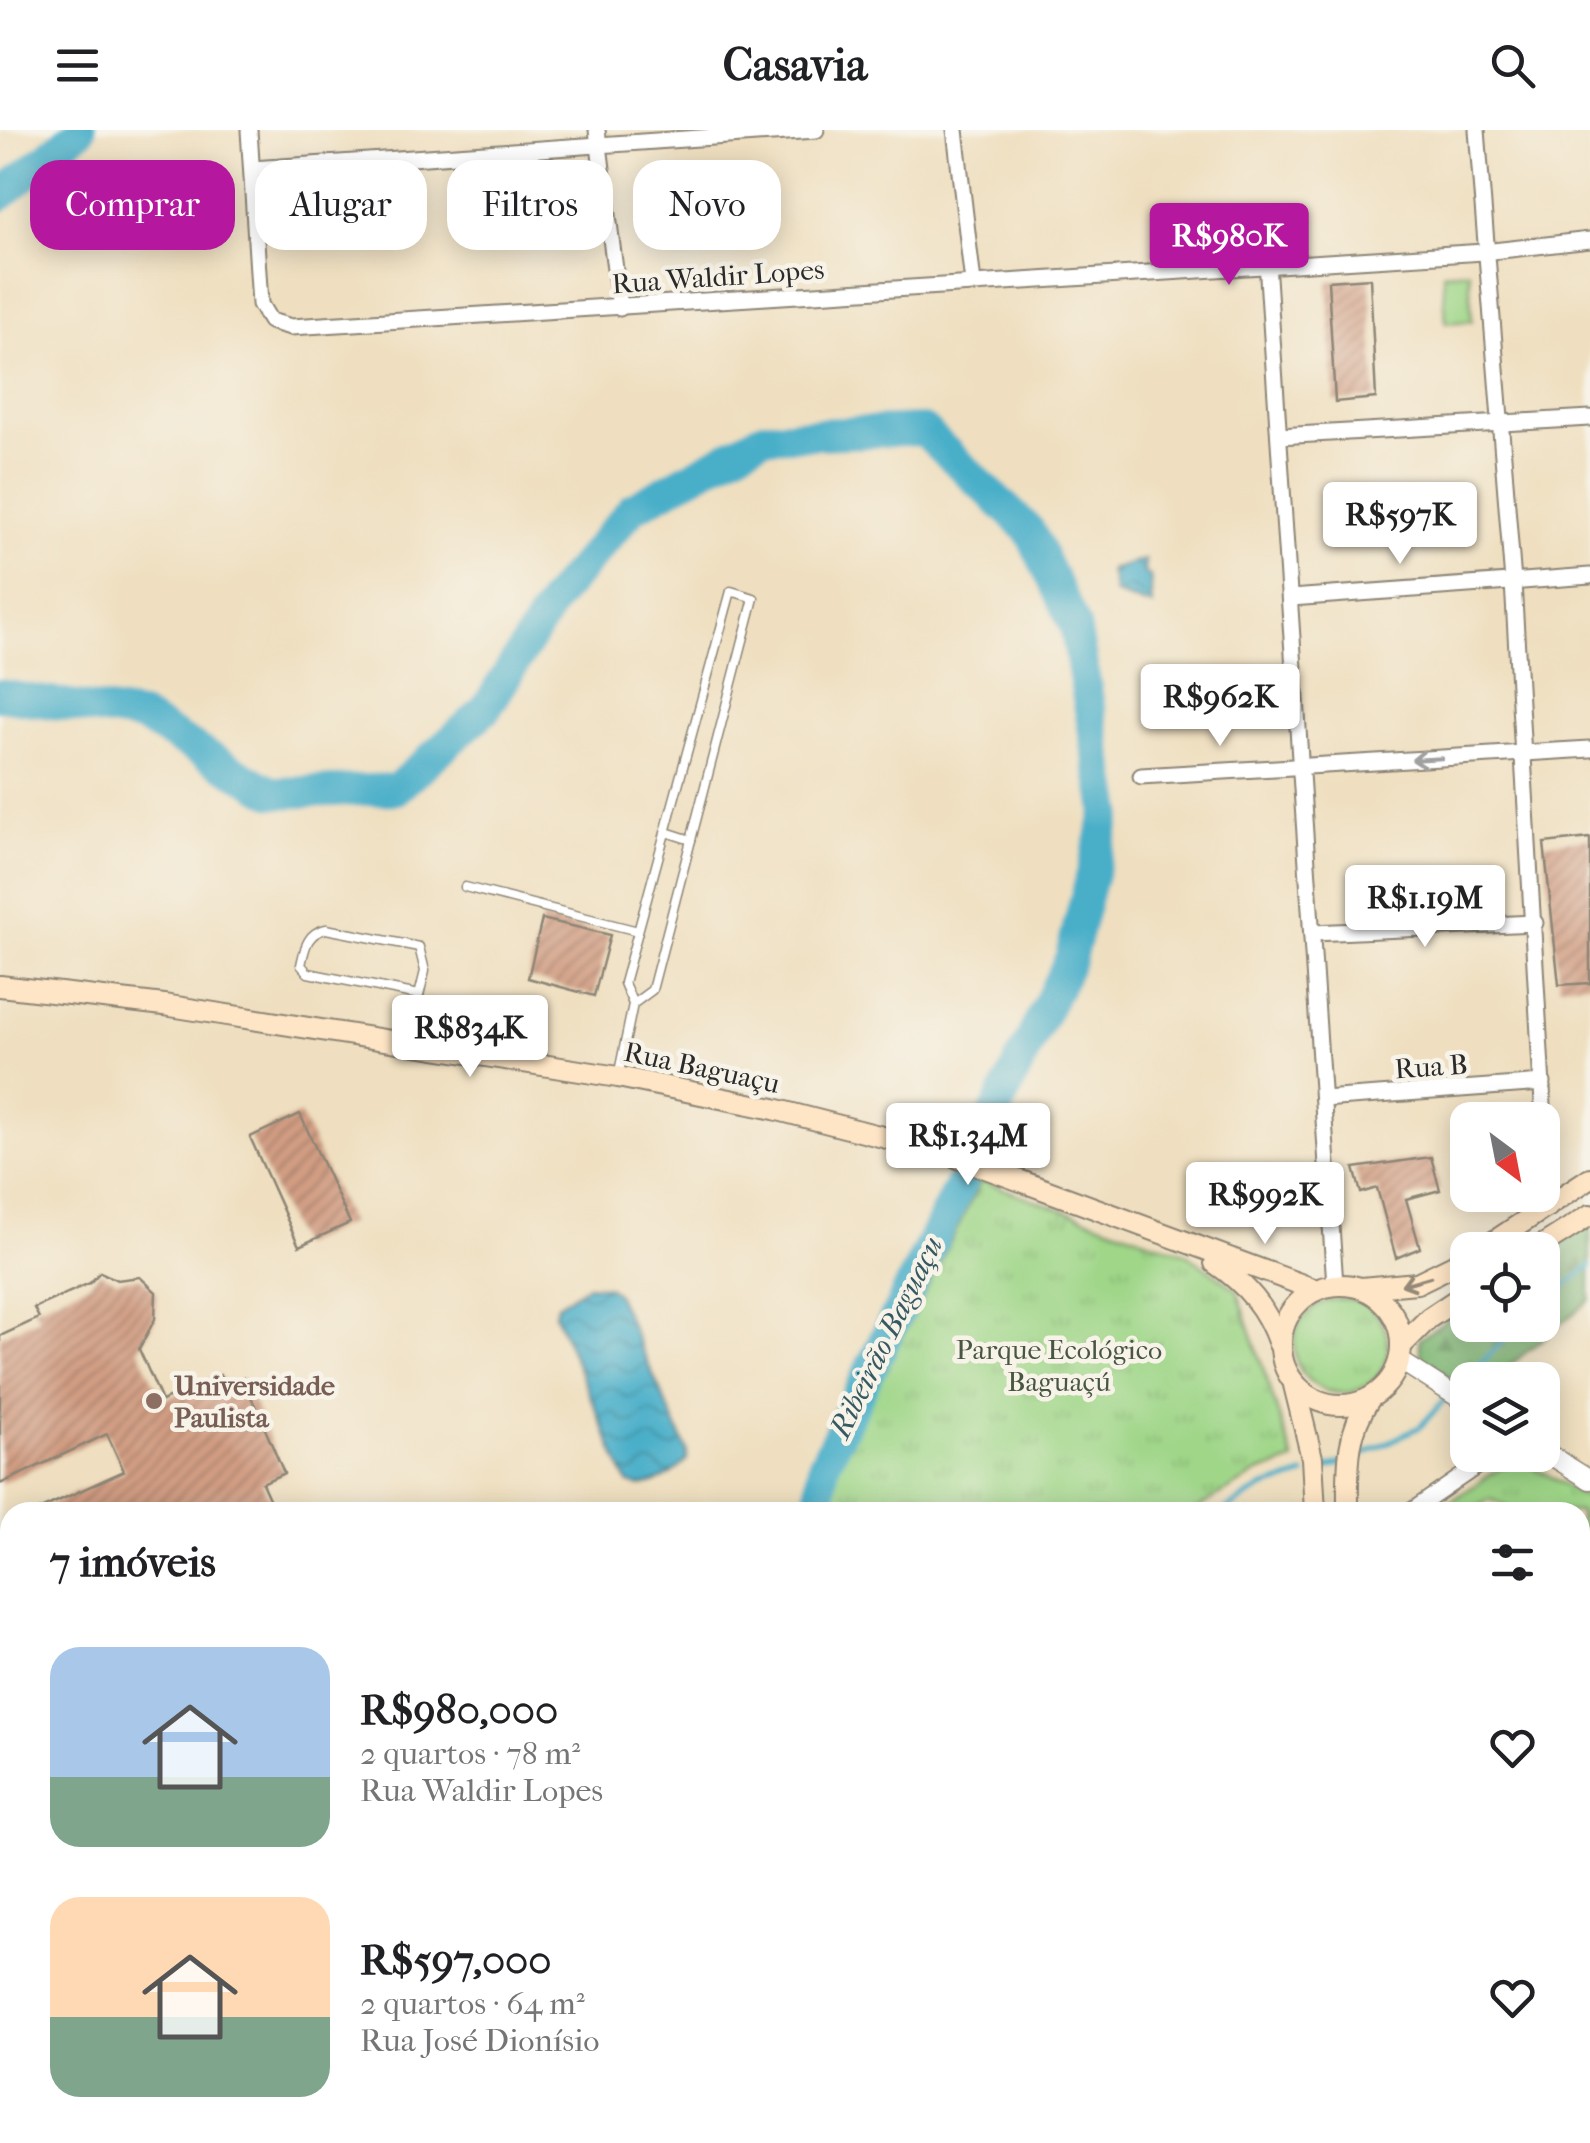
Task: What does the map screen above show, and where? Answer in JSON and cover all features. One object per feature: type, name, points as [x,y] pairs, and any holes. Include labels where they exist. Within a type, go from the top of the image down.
[{"type":"main road","name":"Rua Baguaçu","points":[[0,986],[164,1005],[618,1077],[774,1109],[945,1153],[1198,1250],[1326,1288]]},
{"type":"main road","points":[[1560,1201],[1590,1178]]},
{"type":"main road","points":[[1511,1232],[1544,1212]]},
{"type":"main road","points":[[1560,1234],[1590,1215]]},
{"type":"main road","points":[[1198,1250],[1256,1297],[1270,1318],[1294,1384],[1312,1458],[1315,1502]]},
{"type":"main road","points":[[1280,1347],[1289,1314],[1326,1288],[1416,1283],[1450,1267]]},
{"type":"main road","points":[[1360,1288],[1390,1310],[1400,1353]]},
{"type":"main road","points":[[1348,1502],[1347,1451],[1354,1422],[1370,1398],[1388,1382],[1400,1353],[1429,1318],[1450,1304]]},
{"type":"main road","points":[[1294,1384],[1310,1397],[1329,1404],[1350,1404],[1370,1398]]},
{"type":"street","points":[[249,130],[252,169],[597,137],[816,130]]},
{"type":"street","points":[[955,130],[973,283]]},
{"type":"street","points":[[1478,130],[1484,252],[1513,582],[1544,1102]]},
{"type":"street","points":[[597,137],[620,308]]},
{"type":"street","name":"Rua Waldir Lopes","points":[[252,169],[260,304],[270,321],[291,328],[1267,262],[1484,252],[1590,240]]},
{"type":"street","points":[[1267,262],[1324,1099],[1326,1288]]},
{"type":"street","points":[[1280,436],[1590,418]]},
{"type":"street","points":[[1291,598],[1590,576]]},
{"type":"street","points":[[1140,776],[1590,749]]},
{"type":"street","points":[[1313,934],[1535,922]]},
{"type":"street","name":"Rua B","points":[[1324,1099],[1543,1084]]},
{"type":"street","points":[[1400,1353],[1450,1393]]},
{"type":"street","points":[[1560,1461],[1590,1480]]},
{"type":"street","points":[[1425,1502],[1468,1472]]},
{"type":"lane","points":[[618,1077],[633,1004],[624,983],[731,592],[754,598],[652,990],[633,1004]]},
{"type":"lane","points":[[707,680],[731,686]]},
{"type":"lane","points":[[666,832],[692,840]]},
{"type":"lane","points":[[465,887],[638,931]]},
{"type":"lane","points":[[407,1045],[419,995],[425,970],[420,947],[326,929],[315,931],[306,942],[301,964],[308,974],[419,995]]},
{"type":"green space","points":[[1469,271],[1472,321],[1446,323],[1443,273]]},
{"type":"green space","name":"Parque Ecológico Baguaçú","points":[[981,1181],[1186,1253],[1237,1290],[1294,1461],[1258,1473],[1208,1502],[832,1502],[836,1469]]},
{"type":"green space","points":[[1590,1223],[1590,1300],[1560,1324],[1560,1243]]},
{"type":"green space","points":[[1341,1299],[1359,1302],[1374,1313],[1385,1328],[1385,1364],[1374,1379],[1359,1390],[1341,1393],[1323,1390],[1308,1379],[1297,1364],[1294,1346],[1297,1328],[1308,1313],[1323,1302]]},
{"type":"green space","points":[[1450,1318],[1450,1342],[1539,1342],[1514,1362],[1450,1362],[1450,1378],[1421,1358],[1419,1339]]},
{"type":"green space","points":[[1495,1472],[1542,1472],[1590,1500],[1490,1499],[1450,1502]]},
{"type":"water","points":[[1145,560],[1152,606],[1115,594],[1110,570]]},
{"type":"water","points":[[588,1285],[608,1287],[616,1293],[687,1450],[687,1460],[681,1466],[651,1484],[627,1482],[555,1314],[557,1305]]},
{"type":"building","points":[[1370,278],[1376,398],[1335,402],[1328,281]]},
{"type":"building","points":[[1590,838],[1590,983],[1559,985],[1544,843]]},
{"type":"building","points":[[542,919],[610,935],[594,996],[528,978]]},
{"type":"building","points":[[300,1114],[350,1223],[299,1246],[250,1137]]},
{"type":"building","points":[[1431,1157],[1440,1190],[1406,1199],[1420,1248],[1396,1258],[1377,1188],[1361,1193],[1354,1168]]},
{"type":"building","points":[[100,1272],[117,1280],[140,1277],[156,1292],[155,1319],[139,1349],[162,1401],[220,1375],[226,1386],[243,1378],[284,1473],[262,1483],[271,1502],[56,1502],[124,1471],[107,1434],[0,1484],[0,1336],[39,1318],[34,1308],[90,1283]]},
{"type":"waterway","name":"Ribeirão Baguaçu","points":[[0,196],[80,130]]},
{"type":"waterway","name":"Ribeirão Baguaçu","points":[[0,695],[141,717],[273,793],[396,789],[485,710],[556,597],[633,508],[764,436],[923,430],[1029,530],[1075,626],[1108,811],[1070,959],[823,1466],[820,1502]]},
{"type":"waterway","points":[[1560,1291],[1590,1266]]},
{"type":"waterway","points":[[1482,1362],[1502,1342]]},
{"type":"waterway","points":[[1354,1459],[1420,1427],[1447,1397]]},
{"type":"waterway","points":[[1321,1470],[1343,1463]]},
{"type":"waterway","points":[[1239,1502],[1262,1488],[1305,1475]]},
{"type":"place","name":"Universidade Paulista","points":[[154,1401]]}]
